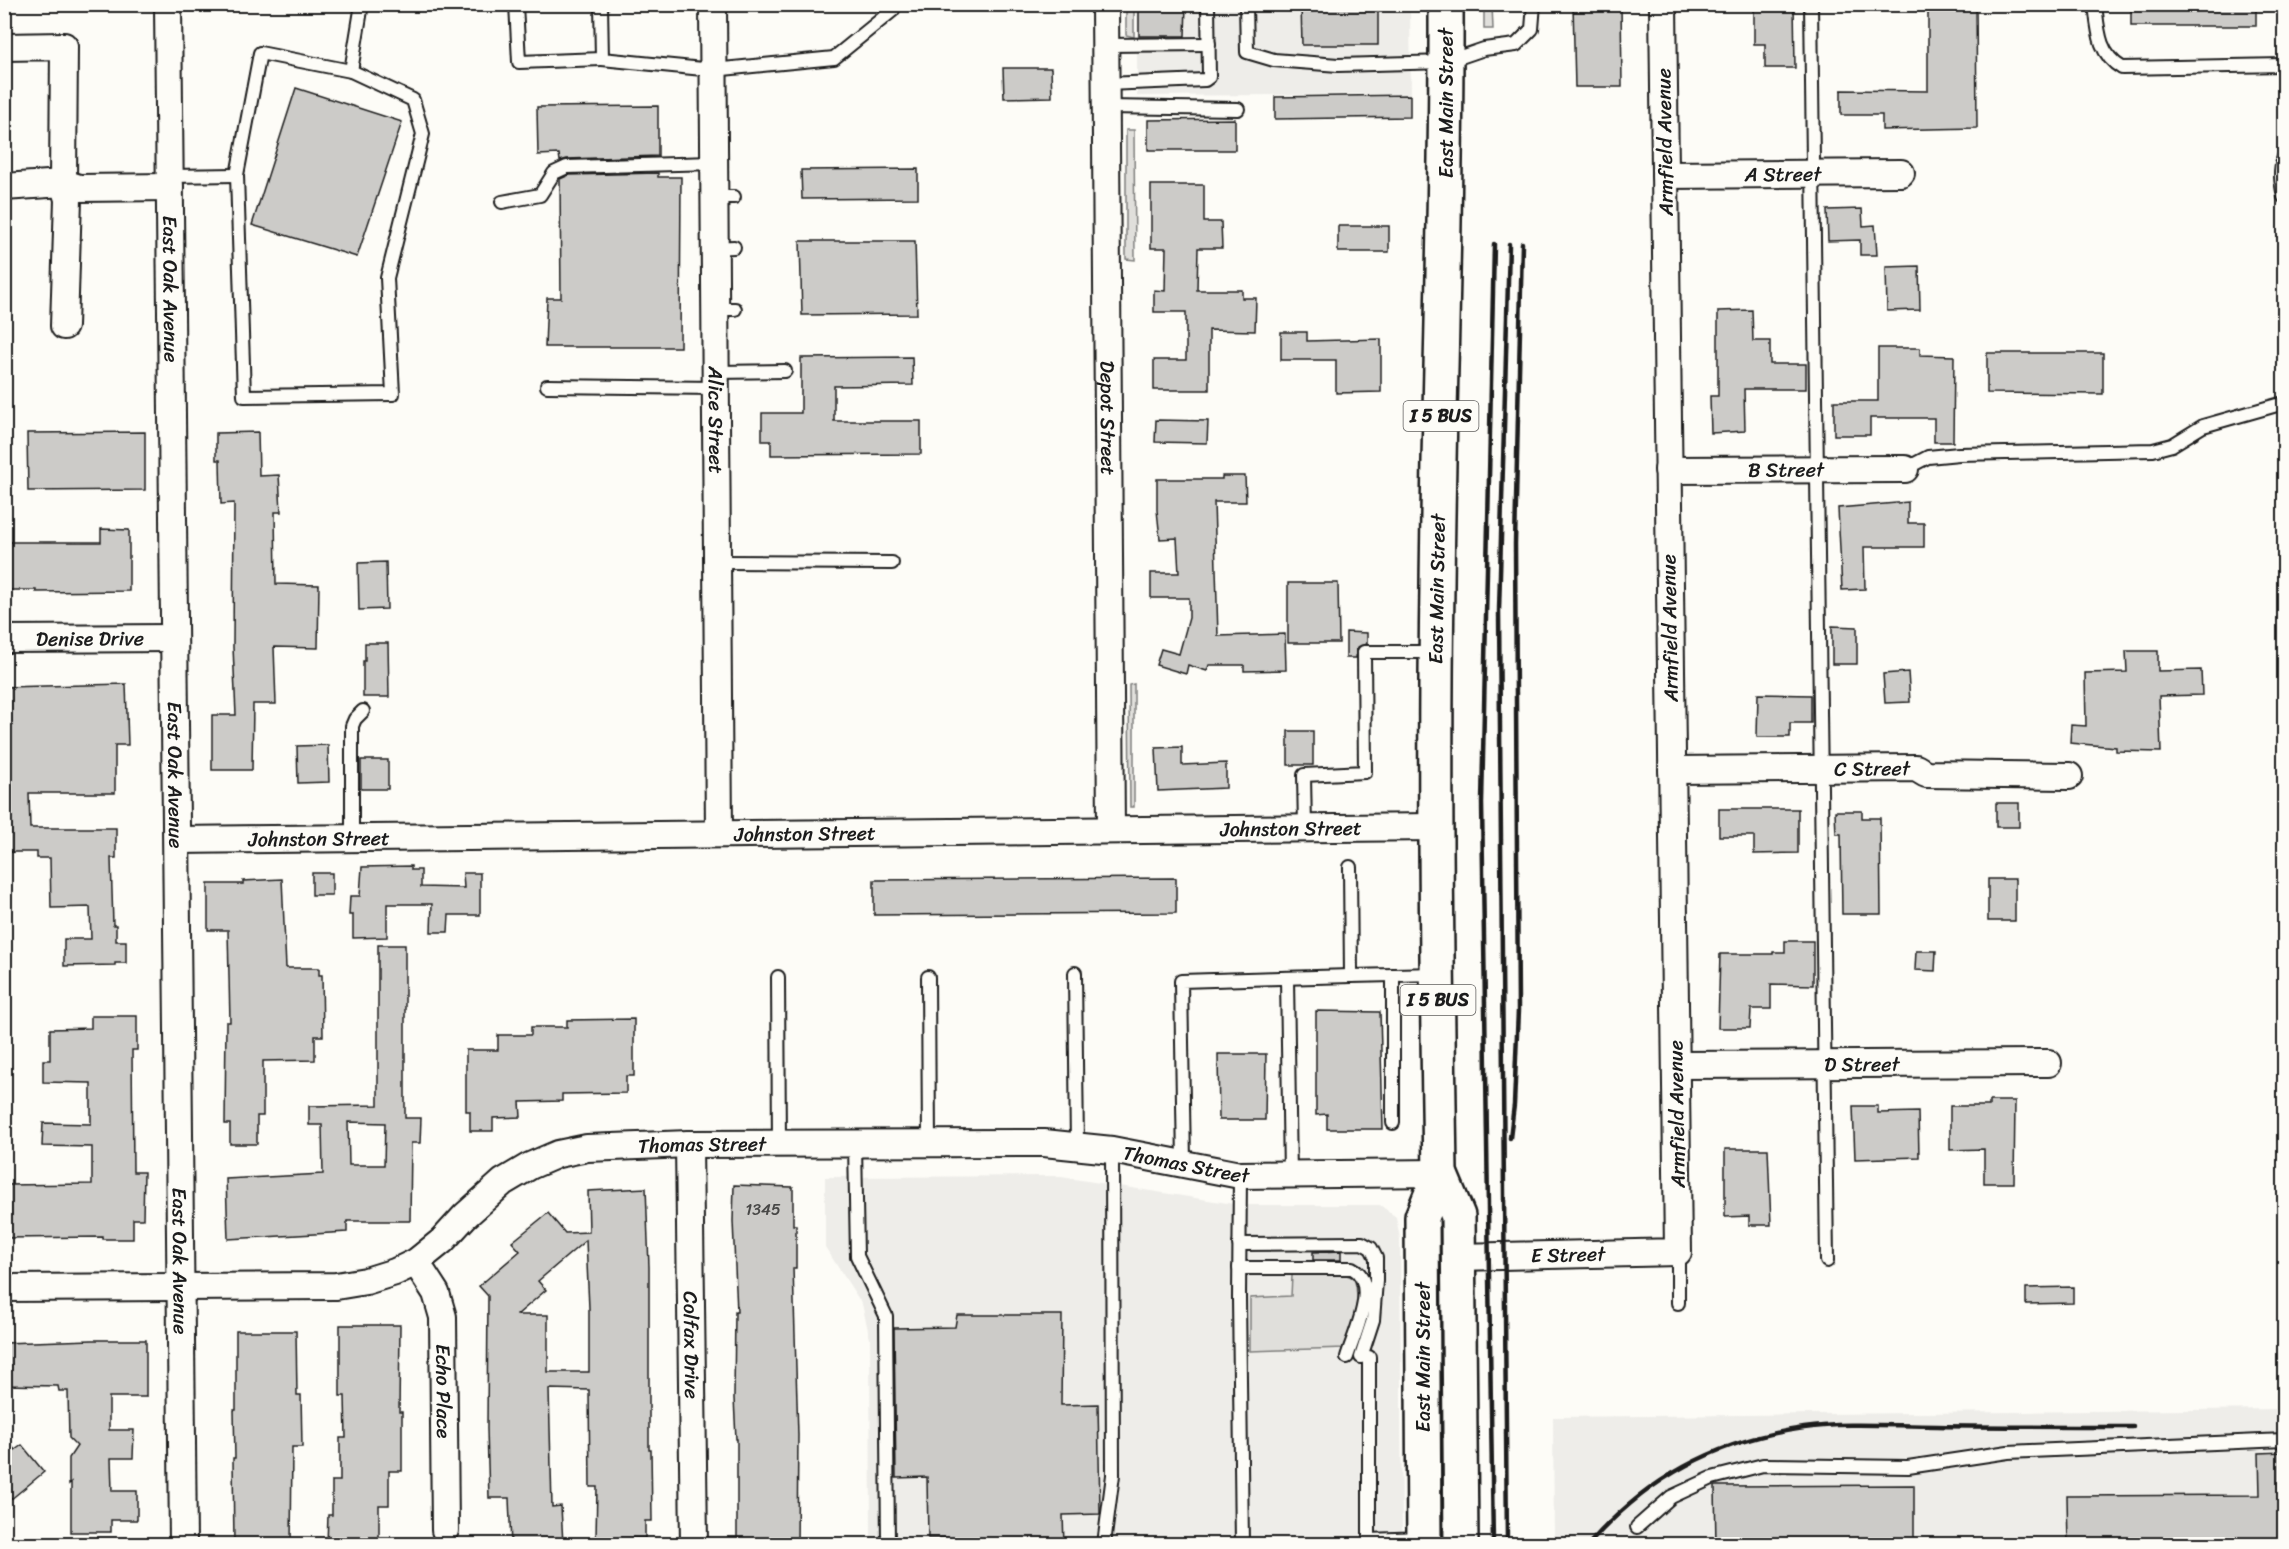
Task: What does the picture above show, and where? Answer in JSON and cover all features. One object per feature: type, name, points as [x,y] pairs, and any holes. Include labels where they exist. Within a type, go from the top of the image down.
[{"type":"main road","name":"East Main Street","points":[[1446,4],[1447,124],[1436,652],[1435,827],[1440,1173],[1458,1216],[1461,1545]]},
{"type":"main road","name":"East Main Street","points":[[1424,1541],[1422,1217],[1440,1173]]},
{"type":"street","name":"East Oak Avenue","points":[[168,4],[183,1545]]},
{"type":"street","name":"Alice Street","points":[[712,4],[714,163],[724,197],[725,309],[716,380],[719,834]]},
{"type":"street","name":"Depot Street","points":[[1105,4],[1112,830]]},
{"type":"street","name":"Armfield Avenue","points":[[1663,4],[1678,1252]]},
{"type":"street","points":[[4,47],[64,46],[63,183],[68,199],[64,326]]},
{"type":"street","name":"A Street","points":[[1665,175],[1901,173]]},
{"type":"street","points":[[4,187],[63,183],[79,188],[170,182]]},
{"type":"street","name":"B Street","points":[[1668,470],[1905,469]]},
{"type":"street","name":"Denise Drive","points":[[4,639],[174,638]]},
{"type":"street","name":"C Street","points":[[1672,770],[1916,768],[1926,774],[2068,776]]},
{"type":"street","name":"Johnston Street","points":[[177,840],[1435,827]]},
{"type":"street","name":"D Street","points":[[1676,1065],[2048,1063]]},
{"type":"street","name":"Thomas Street","points":[[4,1288],[336,1286],[366,1281],[395,1272],[416,1262],[442,1241],[465,1216],[503,1182],[530,1166],[558,1154],[586,1148],[689,1144],[1044,1143],[1112,1150],[1240,1175],[1440,1173]]},
{"type":"street","name":"Colfax Drive","points":[[689,1144],[694,1545]]},
{"type":"street","name":"E Street","points":[[1458,1257],[1678,1252]]},
{"type":"street","name":"Echo Place","points":[[416,1262],[436,1293],[443,1317],[445,1530]]},
{"type":"lane","points":[[351,71],[362,4]]},
{"type":"lane","points":[[516,4],[519,62],[602,59],[713,70],[834,58],[893,10],[893,4]]},
{"type":"lane","points":[[601,4],[602,59]]},
{"type":"lane","points":[[1106,95],[1205,80],[1210,73],[1208,4]]},
{"type":"lane","points":[[1246,4],[1247,52],[1274,60],[1338,65],[1446,62],[1484,48],[1516,45],[1532,29],[1534,4]]},
{"type":"lane","points":[[1811,4],[1827,1261]]},
{"type":"lane","points":[[2095,4],[2100,43],[2111,62],[2122,68],[2284,65]]},
{"type":"lane","points":[[1106,45],[1209,44]]},
{"type":"lane","points":[[260,53],[351,71],[413,100],[423,134],[387,278],[393,394],[244,396],[237,175],[260,53]]},
{"type":"lane","points":[[1106,95],[1238,109]]},
{"type":"lane","points":[[2284,157],[2281,167],[2284,197]]},
{"type":"lane","points":[[502,201],[540,195],[555,173],[567,167],[714,163]]},
{"type":"lane","points":[[170,182],[237,175]]},
{"type":"lane","points":[[547,386],[716,380],[785,371]]},
{"type":"lane","points":[[1905,469],[1928,457],[1959,454],[2153,450],[2172,445],[2203,426],[2284,403]]},
{"type":"lane","points":[[717,562],[892,563]]},
{"type":"lane","points":[[1305,828],[1304,775],[1365,772],[1364,652],[1436,652]]},
{"type":"lane","points":[[352,838],[352,726],[363,711]]},
{"type":"lane","points":[[1350,867],[1352,976]]},
{"type":"lane","points":[[1075,973],[1077,1146]]},
{"type":"lane","points":[[1184,1163],[1181,981],[1437,974]]},
{"type":"lane","points":[[1393,975],[1394,1123]]},
{"type":"lane","points":[[778,977],[779,1144]]},
{"type":"lane","points":[[928,977],[928,1144]]},
{"type":"lane","points":[[1287,978],[1290,1176]]},
{"type":"lane","points":[[855,1143],[857,1256],[886,1316],[888,1545]]},
{"type":"lane","points":[[1104,1545],[1113,1475],[1112,1150]]},
{"type":"lane","points":[[1240,1175],[1242,1545]]},
{"type":"lane","points":[[1239,1245],[1362,1243],[1371,1248],[1376,1258],[1373,1320],[1365,1357],[1369,1540],[1424,1541]]},
{"type":"lane","points":[[1678,1252],[1678,1303]]},
{"type":"lane","points":[[1239,1268],[1352,1268],[1360,1272],[1364,1280],[1364,1305],[1347,1357]]},
{"type":"lane","points":[[1637,1527],[1671,1497],[1712,1478],[1763,1465],[1908,1467],[2008,1452],[2284,1440]]},
{"type":"shaded area","points":[[1126,5],[1134,5],[1134,37],[1126,35]]},
{"type":"shaded area","points":[[1137,5],[1410,5],[1411,94],[1137,96]]},
{"type":"shaded area","points":[[1484,5],[1492,5],[1493,29],[1484,29]]},
{"type":"shaded area","points":[[1126,130],[1134,130],[1135,260],[1126,259]]},
{"type":"shaded area","points":[[1134,684],[1134,807],[1130,807],[1129,685]]},
{"type":"shaded area","points":[[1055,1176],[1240,1205],[1380,1205],[1396,1217],[1400,1239],[1402,1544],[871,1544],[870,1339],[862,1304],[825,1247],[825,1177]]},
{"type":"shaded area","points":[[1294,1274],[1344,1274],[1354,1278],[1357,1304],[1345,1348],[1250,1351],[1250,1298],[1291,1296]]},
{"type":"shaded area","points":[[2284,1409],[2284,1544],[1554,1544],[1553,1417]]},
{"type":"building","points":[[1139,4],[1186,4],[1185,36],[1139,36]]},
{"type":"building","points":[[1301,4],[1378,4],[1378,45],[1302,45]]},
{"type":"building","points":[[1573,4],[1621,4],[1622,87],[1575,87]]},
{"type":"building","points":[[1754,4],[1794,4],[1795,68],[1765,68],[1765,44],[1754,44]]},
{"type":"building","points":[[1928,4],[1976,4],[1977,128],[1882,130],[1882,115],[1841,115],[1841,90],[1928,91]]},
{"type":"building","points":[[2131,4],[2256,4],[2256,26],[2131,26]]},
{"type":"building","points":[[1003,68],[1051,68],[1052,97],[1004,98]]},
{"type":"building","points":[[296,88],[402,122],[357,257],[252,225]]},
{"type":"building","points":[[1410,95],[1410,117],[1275,119],[1275,97]]},
{"type":"building","points":[[658,106],[658,156],[560,161],[559,154],[538,155],[537,107]]},
{"type":"building","points":[[1235,119],[1235,150],[1148,150],[1148,120]]},
{"type":"building","points":[[918,169],[918,198],[802,199],[801,170]]},
{"type":"building","points":[[658,173],[658,177],[681,177],[680,347],[545,347],[547,298],[561,298],[560,179],[569,175]]},
{"type":"building","points":[[1151,185],[1204,185],[1204,222],[1221,222],[1222,248],[1198,248],[1197,290],[1242,290],[1242,298],[1256,298],[1255,331],[1209,330],[1209,390],[1154,390],[1154,360],[1186,360],[1186,312],[1154,312],[1154,290],[1165,291],[1166,248],[1151,248]]},
{"type":"building","points":[[1862,209],[1863,226],[1875,225],[1877,255],[1860,255],[1860,240],[1828,241],[1827,210]]},
{"type":"building","points":[[1338,226],[1389,226],[1389,252],[1338,252]]},
{"type":"building","points":[[800,241],[915,241],[917,314],[802,315]]},
{"type":"building","points":[[1919,266],[1920,310],[1887,311],[1886,267]]},
{"type":"building","points":[[1752,310],[1753,341],[1770,341],[1770,364],[1806,364],[1806,389],[1744,389],[1745,431],[1711,433],[1710,396],[1718,396],[1718,311]]},
{"type":"building","points":[[1281,332],[1307,332],[1307,341],[1381,339],[1381,392],[1336,393],[1336,360],[1281,360]]},
{"type":"building","points":[[1878,348],[1920,348],[1920,355],[1954,356],[1953,442],[1934,442],[1934,418],[1870,418],[1870,435],[1834,435],[1834,401],[1878,401]]},
{"type":"building","points":[[1987,353],[2103,353],[2103,394],[1987,393]]},
{"type":"building","points":[[912,357],[913,385],[834,386],[834,421],[921,421],[921,454],[771,455],[771,441],[762,441],[762,413],[801,413],[801,358]]},
{"type":"building","points":[[1156,420],[1208,421],[1207,443],[1155,442]]},
{"type":"building","points":[[145,432],[145,490],[28,491],[27,433]]},
{"type":"building","points":[[258,432],[259,476],[279,475],[281,512],[275,512],[276,584],[319,585],[318,648],[274,647],[276,704],[253,704],[252,770],[212,770],[212,715],[236,715],[233,647],[234,503],[221,504],[220,460],[216,460],[216,433]]},
{"type":"building","points":[[1222,476],[1245,476],[1246,502],[1214,502],[1218,636],[1285,634],[1286,670],[1244,671],[1244,665],[1209,665],[1207,671],[1188,665],[1186,674],[1156,665],[1161,649],[1179,654],[1189,618],[1189,598],[1151,598],[1151,573],[1179,573],[1177,538],[1160,539],[1157,479],[1222,479]]},
{"type":"building","points":[[1908,502],[1908,523],[1924,523],[1924,547],[1864,547],[1865,589],[1842,590],[1838,508]]},
{"type":"building","points":[[101,529],[129,530],[129,591],[4,590],[4,542],[101,542]]},
{"type":"building","points":[[386,562],[387,609],[359,610],[358,563]]},
{"type":"building","points":[[1288,583],[1338,583],[1339,643],[1288,643]]},
{"type":"building","points":[[1832,626],[1857,627],[1857,664],[1832,664]]},
{"type":"building","points":[[1346,632],[1367,633],[1367,644],[1357,647],[1356,658],[1346,658]]},
{"type":"building","points":[[365,643],[388,643],[389,697],[363,697]]},
{"type":"building","points":[[2126,651],[2158,651],[2158,671],[2201,670],[2202,695],[2159,696],[2161,752],[2116,751],[2116,747],[2070,743],[2071,725],[2086,726],[2085,673],[2127,672]]},
{"type":"building","points":[[1908,672],[1910,702],[1885,703],[1883,674]]},
{"type":"building","points":[[126,684],[128,745],[115,745],[115,793],[29,793],[30,828],[116,828],[116,858],[111,858],[113,925],[116,925],[116,941],[126,941],[126,963],[64,966],[64,939],[91,939],[90,907],[51,908],[50,858],[37,858],[37,852],[4,852],[4,687]]},
{"type":"building","points":[[1758,694],[1811,695],[1811,723],[1790,723],[1790,737],[1757,737]]},
{"type":"building","points":[[1288,731],[1313,731],[1313,765],[1288,765]]},
{"type":"building","points":[[328,745],[329,782],[298,783],[297,746]]},
{"type":"building","points":[[1182,747],[1182,765],[1226,763],[1226,788],[1158,791],[1156,748]]},
{"type":"building","points":[[361,760],[388,760],[388,789],[361,789]]},
{"type":"building","points":[[1996,803],[2019,803],[2019,827],[1996,827]]},
{"type":"building","points":[[1719,809],[1798,809],[1798,853],[1754,854],[1754,836],[1719,836]]},
{"type":"building","points":[[1835,811],[1862,811],[1862,818],[1880,818],[1881,914],[1842,914],[1841,834],[1836,834]]},
{"type":"building","points":[[411,866],[411,870],[421,870],[421,887],[464,888],[463,873],[480,873],[480,915],[449,915],[448,932],[431,932],[432,904],[387,904],[387,937],[353,938],[353,915],[349,915],[350,896],[360,896],[362,867]]},
{"type":"building","points":[[312,873],[332,873],[332,895],[312,895]]},
{"type":"building","points":[[1176,878],[1176,913],[874,915],[874,880]]},
{"type":"building","points":[[282,879],[286,968],[319,968],[319,975],[322,975],[323,1036],[315,1036],[315,1060],[263,1061],[263,1116],[257,1116],[257,1144],[230,1144],[230,1124],[225,1124],[226,1022],[230,1022],[228,930],[208,930],[208,884],[243,884],[243,881]]},
{"type":"building","points":[[1988,879],[2015,879],[2015,921],[1988,921]]},
{"type":"building","points":[[1785,941],[1813,941],[1813,985],[1771,984],[1771,1009],[1751,1009],[1750,1028],[1718,1028],[1720,954],[1785,952]]},
{"type":"building","points":[[378,945],[405,945],[405,1118],[421,1118],[420,1143],[411,1143],[410,1221],[347,1221],[347,1232],[228,1239],[226,1179],[323,1174],[322,1125],[309,1125],[309,1106],[378,1105]],"holes":[[[348,1122],[385,1123],[384,1165],[349,1165]]]},
{"type":"building","points":[[1916,951],[1936,951],[1935,971],[1915,970]]},
{"type":"building","points":[[1316,1011],[1380,1012],[1383,1129],[1327,1129],[1327,1114],[1316,1115]]},
{"type":"building","points":[[91,1016],[137,1016],[137,1050],[132,1050],[133,1172],[144,1172],[143,1219],[133,1219],[133,1239],[4,1238],[4,1185],[92,1184],[92,1147],[42,1146],[43,1123],[91,1124],[91,1083],[43,1082],[43,1060],[50,1060],[50,1029],[91,1028]]},
{"type":"building","points":[[634,1019],[634,1076],[626,1076],[626,1093],[562,1094],[562,1101],[520,1102],[521,1117],[493,1118],[493,1131],[470,1131],[470,1111],[466,1111],[466,1050],[498,1050],[498,1035],[531,1035],[531,1027],[567,1027],[567,1020]]},
{"type":"building","points":[[1218,1054],[1266,1054],[1265,1120],[1219,1120]]},
{"type":"building","points":[[1989,1101],[2015,1101],[2014,1183],[1984,1183],[1984,1149],[1950,1150],[1950,1106],[1989,1106]]},
{"type":"building","points":[[1853,1106],[1878,1106],[1878,1113],[1918,1112],[1919,1157],[1855,1159]]},
{"type":"building","points":[[1725,1149],[1768,1149],[1771,1225],[1749,1225],[1749,1216],[1725,1217]]},
{"type":"building","points":[[734,1185],[793,1187],[793,1225],[796,1225],[796,1268],[793,1268],[798,1435],[797,1545],[737,1545],[737,1439],[734,1398],[735,1312],[737,1312],[733,1221]]},
{"type":"building","points":[[646,1188],[652,1521],[645,1521],[645,1538],[596,1538],[597,1487],[590,1487],[589,1390],[549,1389],[552,1507],[561,1506],[563,1545],[511,1545],[509,1498],[489,1498],[488,1296],[479,1286],[520,1251],[512,1242],[548,1213],[565,1233],[589,1232],[588,1191]],"holes":[[[586,1240],[589,1372],[548,1372],[548,1315],[517,1315],[546,1290],[538,1281]]]},
{"type":"building","points":[[1341,1251],[1341,1260],[1313,1260],[1313,1252]]},
{"type":"building","points":[[2073,1287],[2073,1303],[2026,1304],[2026,1288]]},
{"type":"building","points":[[957,1315],[1062,1315],[1061,1405],[1098,1404],[1100,1511],[1100,1514],[1063,1515],[1064,1545],[956,1545],[956,1538],[928,1538],[927,1477],[896,1478],[894,1328],[955,1327]]},
{"type":"building","points":[[340,1325],[400,1325],[399,1412],[402,1412],[402,1471],[389,1471],[389,1505],[379,1505],[379,1545],[327,1545],[328,1515],[332,1515],[332,1481],[340,1481],[340,1438],[346,1438],[345,1396],[340,1396]]},
{"type":"building","points":[[236,1331],[296,1331],[297,1395],[301,1395],[302,1447],[292,1447],[291,1545],[234,1545],[233,1458],[235,1458]]},
{"type":"building","points":[[146,1340],[146,1397],[109,1397],[109,1430],[134,1430],[133,1458],[111,1458],[112,1491],[137,1491],[137,1520],[111,1520],[111,1532],[71,1532],[69,1458],[77,1446],[69,1438],[68,1391],[59,1391],[58,1386],[4,1385],[4,1343]]},
{"type":"building","points":[[4,1437],[15,1450],[22,1445],[44,1472],[4,1505]]},
{"type":"building","points":[[2284,1452],[2284,1545],[2068,1545],[2067,1496],[2260,1495],[2259,1453]]},
{"type":"building","points":[[1914,1485],[1914,1545],[1716,1545],[1715,1486]]},
{"type":"railway","points":[[1510,1138],[1514,1105],[1518,1010],[1515,544],[1522,243]]},
{"type":"railway","points":[[1493,1544],[1482,803],[1494,244]]},
{"type":"railway","points":[[1507,1544],[1499,611],[1509,244]]},
{"type":"railway","points":[[1589,1544],[1611,1521],[1660,1481],[1713,1453],[1772,1434],[1820,1426],[1853,1425],[2133,1427]]}]
